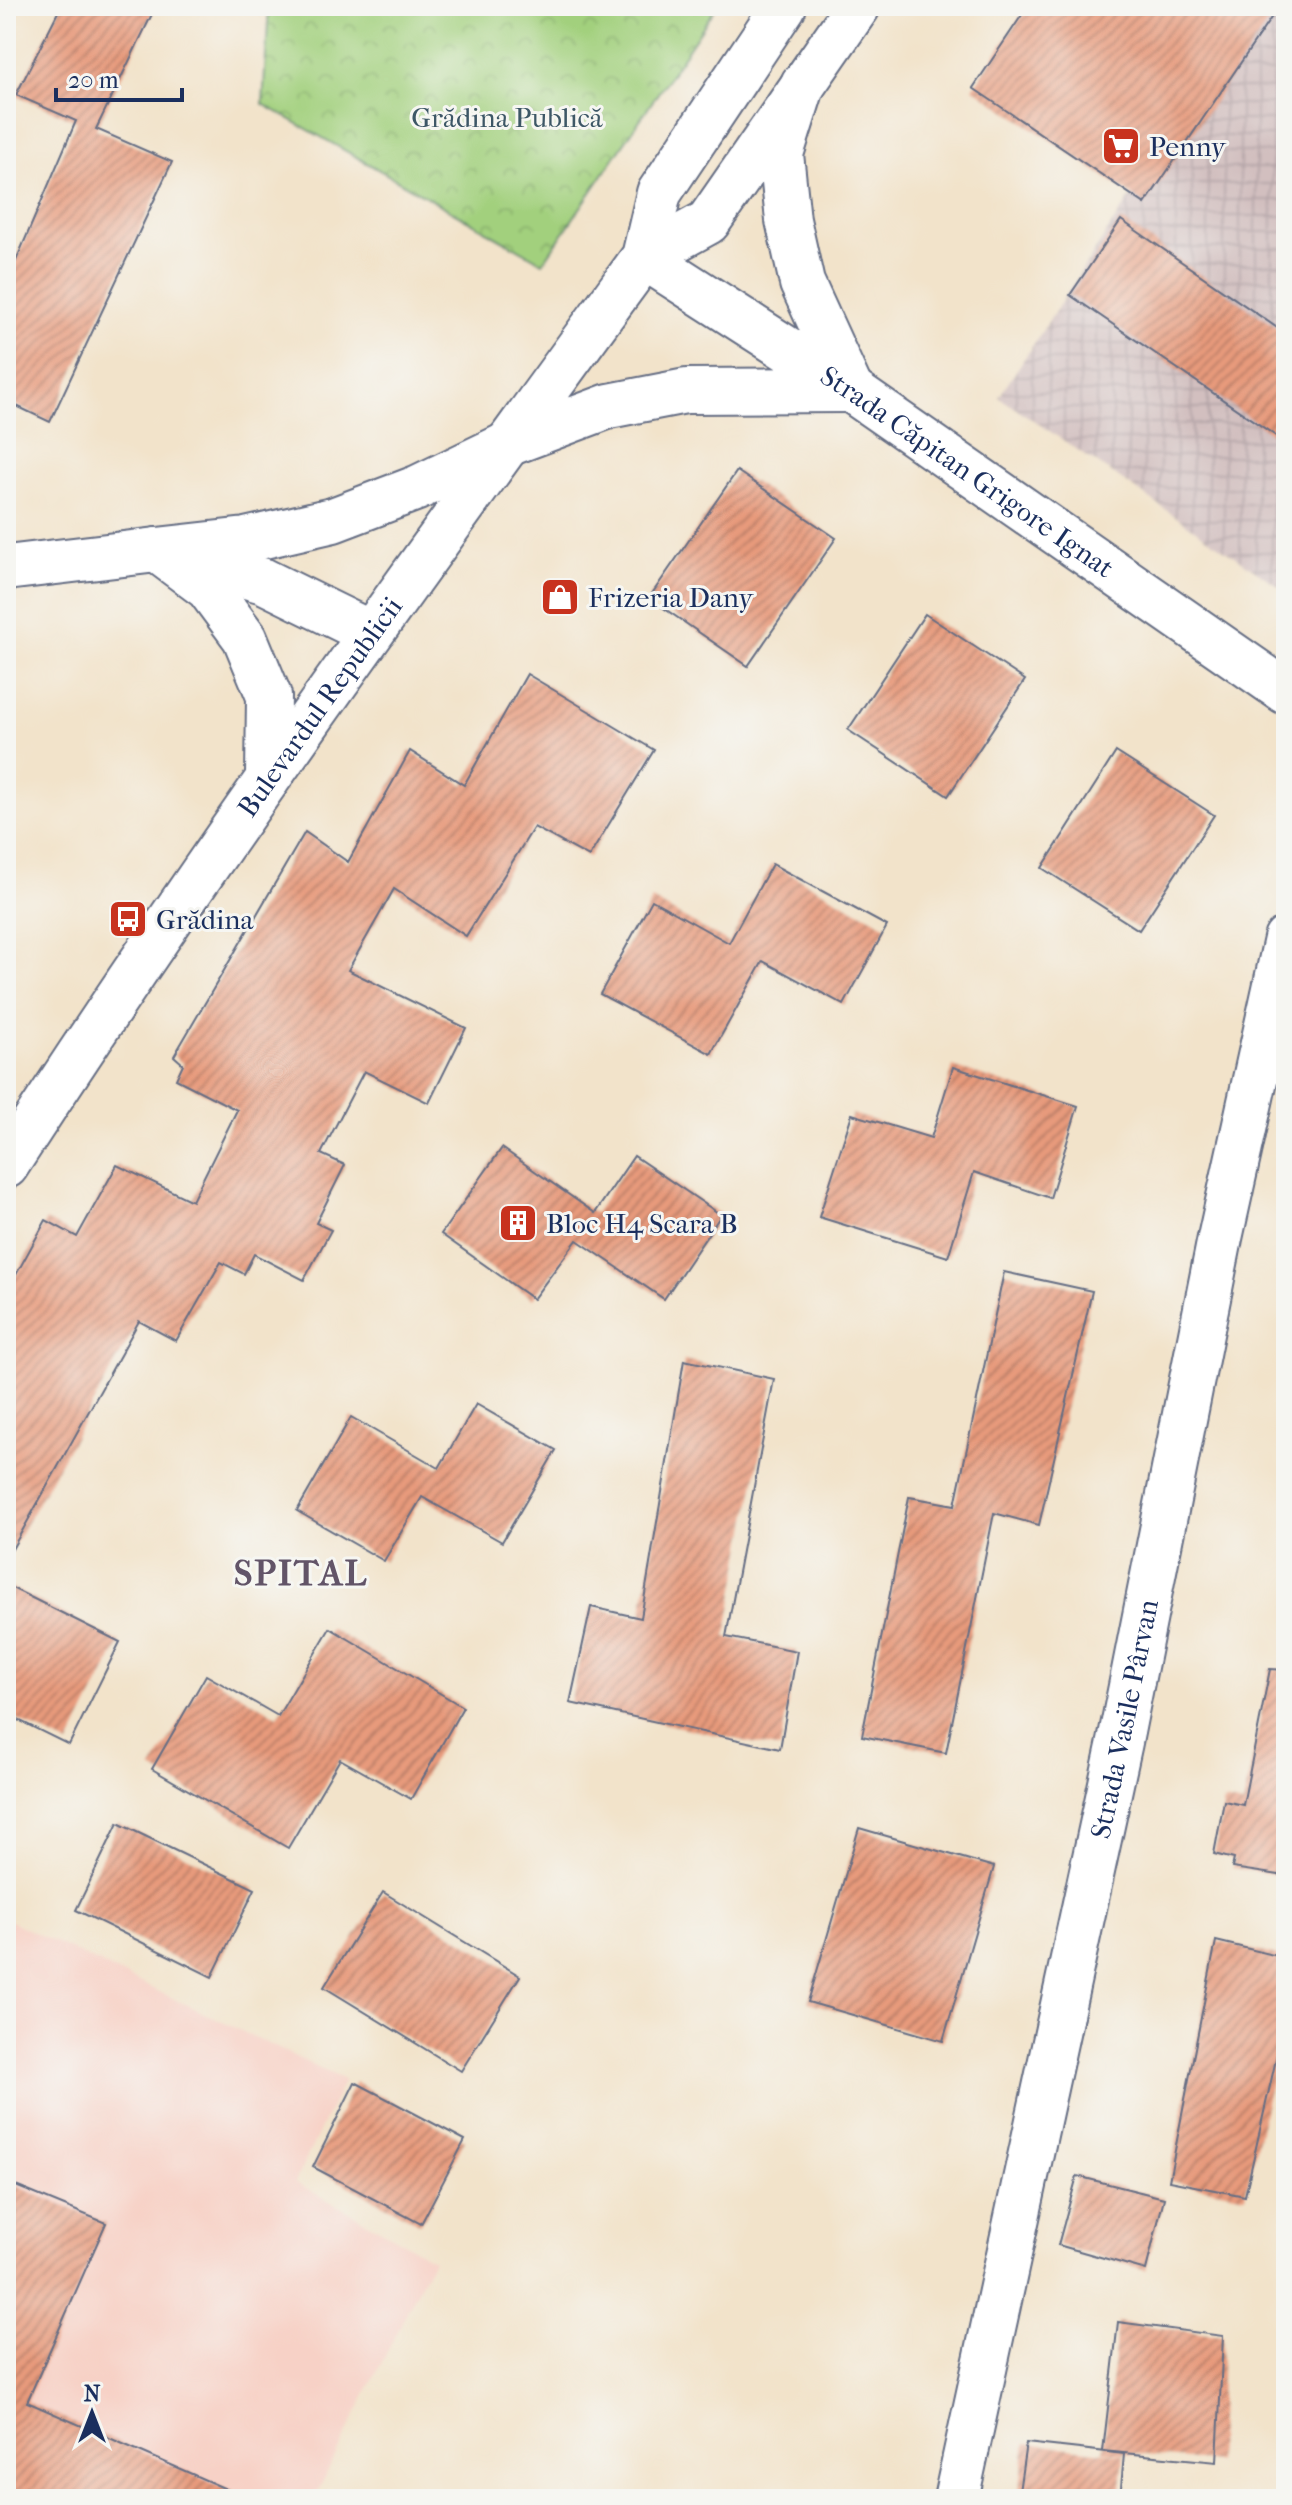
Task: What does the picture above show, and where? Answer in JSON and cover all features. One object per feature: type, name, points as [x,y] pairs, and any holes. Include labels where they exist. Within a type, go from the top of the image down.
[{"type":"main road","name":"Bulevardul Republicii","points":[[6,1166],[88,1039],[268,776],[644,257],[659,193],[784,6]]},
{"type":"main road","name":"Bulevardul Republicii","points":[[644,257],[708,222],[858,6]]},
{"type":"main road","points":[[6,568],[246,540],[333,520],[417,488],[508,444],[609,406],[686,391],[851,390],[802,283],[788,220],[781,154],[803,84]]},
{"type":"main road","name":"Strada Căpitan Grigore Ignat","points":[[644,257],[851,390],[1286,692]]},
{"type":"main road","points":[[157,550],[264,581],[370,633]]},
{"type":"main road","points":[[157,550],[208,588],[245,638],[269,696],[268,776]]},
{"type":"main road","name":"Strada Vasile Pârvan","points":[[956,2499],[1114,1771],[1220,1238],[1286,939]]},
{"type":"shaded area","points":[[1268,6],[1286,6],[1286,591],[999,397],[1119,214]]},
{"type":"shaded area","points":[[6,1919],[344,2080],[295,2182],[433,2259],[314,2499],[6,2499]]},
{"type":"green space","name":"Grădina Publică","points":[[269,6],[717,6],[543,263],[263,104]]},
{"type":"building","points":[[61,6],[156,6],[96,129],[172,162],[50,422],[6,401],[6,284],[76,121],[16,95]]},
{"type":"building","name":"Penny","points":[[1028,6],[1279,6],[1145,204],[973,88]]},
{"type":"building","points":[[1121,220],[1286,334],[1286,443],[1070,295]]},
{"type":"building","points":[[737,471],[836,538],[748,666],[649,598]]},
{"type":"building","points":[[925,614],[1025,680],[948,796],[848,730]]},
{"type":"building","points":[[527,674],[654,750],[589,857],[534,827],[466,936],[394,889],[348,970],[466,1028],[429,1103],[364,1071],[321,1154],[345,1165],[316,1223],[331,1230],[304,1280],[254,1254],[244,1274],[221,1262],[176,1341],[139,1321],[6,1560],[6,1293],[46,1220],[77,1237],[117,1165],[192,1201],[237,1110],[176,1079],[183,1064],[174,1056],[305,832],[348,862],[410,751],[464,785]]},
{"type":"building","points":[[1116,752],[1214,815],[1139,930],[1042,868]]},
{"type":"building","points":[[772,864],[887,926],[844,1005],[763,961],[711,1054],[600,994],[652,900],[729,943]]},
{"type":"building","points":[[953,1067],[1078,1106],[1050,1198],[974,1172],[948,1257],[819,1217],[852,1114],[931,1138]]},
{"type":"building","points":[[502,1148],[595,1213],[634,1156],[721,1215],[664,1299],[577,1240],[533,1299],[441,1234]]},
{"type":"building","points":[[1004,1272],[1092,1291],[1039,1525],[994,1513],[946,1753],[862,1736],[909,1497],[955,1505]]},
{"type":"building","points":[[684,1360],[774,1379],[726,1637],[797,1651],[780,1749],[570,1703],[591,1607],[641,1618]]},
{"type":"building","points":[[476,1404],[556,1450],[502,1542],[422,1497],[384,1561],[297,1511],[351,1417],[439,1468]]},
{"type":"building","points":[[6,1585],[120,1642],[69,1745],[6,1714]]},
{"type":"building","points":[[330,1628],[463,1707],[411,1799],[340,1759],[288,1848],[152,1769],[206,1675],[278,1716]]},
{"type":"building","points":[[1270,1669],[1286,1670],[1286,1876],[1232,1868],[1234,1859],[1214,1854],[1224,1801],[1243,1805]]},
{"type":"building","points":[[118,1823],[255,1889],[212,1977],[76,1910]]},
{"type":"building","points":[[859,1828],[994,1867],[943,2041],[808,2002]]},
{"type":"building","points":[[383,1892],[520,1976],[461,2071],[324,1987]]},
{"type":"building","points":[[1216,1941],[1286,1958],[1286,2015],[1245,2196],[1169,2181]]},
{"type":"building","points":[[355,2082],[465,2140],[421,2224],[313,2167]]},
{"type":"building","points":[[1077,2176],[1164,2198],[1146,2270],[1058,2245]]},
{"type":"building","points":[[6,2182],[106,2223],[27,2402],[249,2499],[6,2499]]},
{"type":"building","points":[[1118,2322],[1223,2336],[1217,2462],[1103,2451]]},
{"type":"building","points":[[1026,2443],[1124,2454],[1120,2499],[1018,2499]]},
{"type":"place","name":"Penny","points":[[1121,146]]},
{"type":"place","name":"Frizeria Dany","points":[[560,597]]},
{"type":"place","name":"Grădina","points":[[128,919]]},
{"type":"place","name":"Bloc H4 Scara B","points":[[518,1223]]},
{"type":"district","name":"SPITAL","points":[[301,1573]]}]
